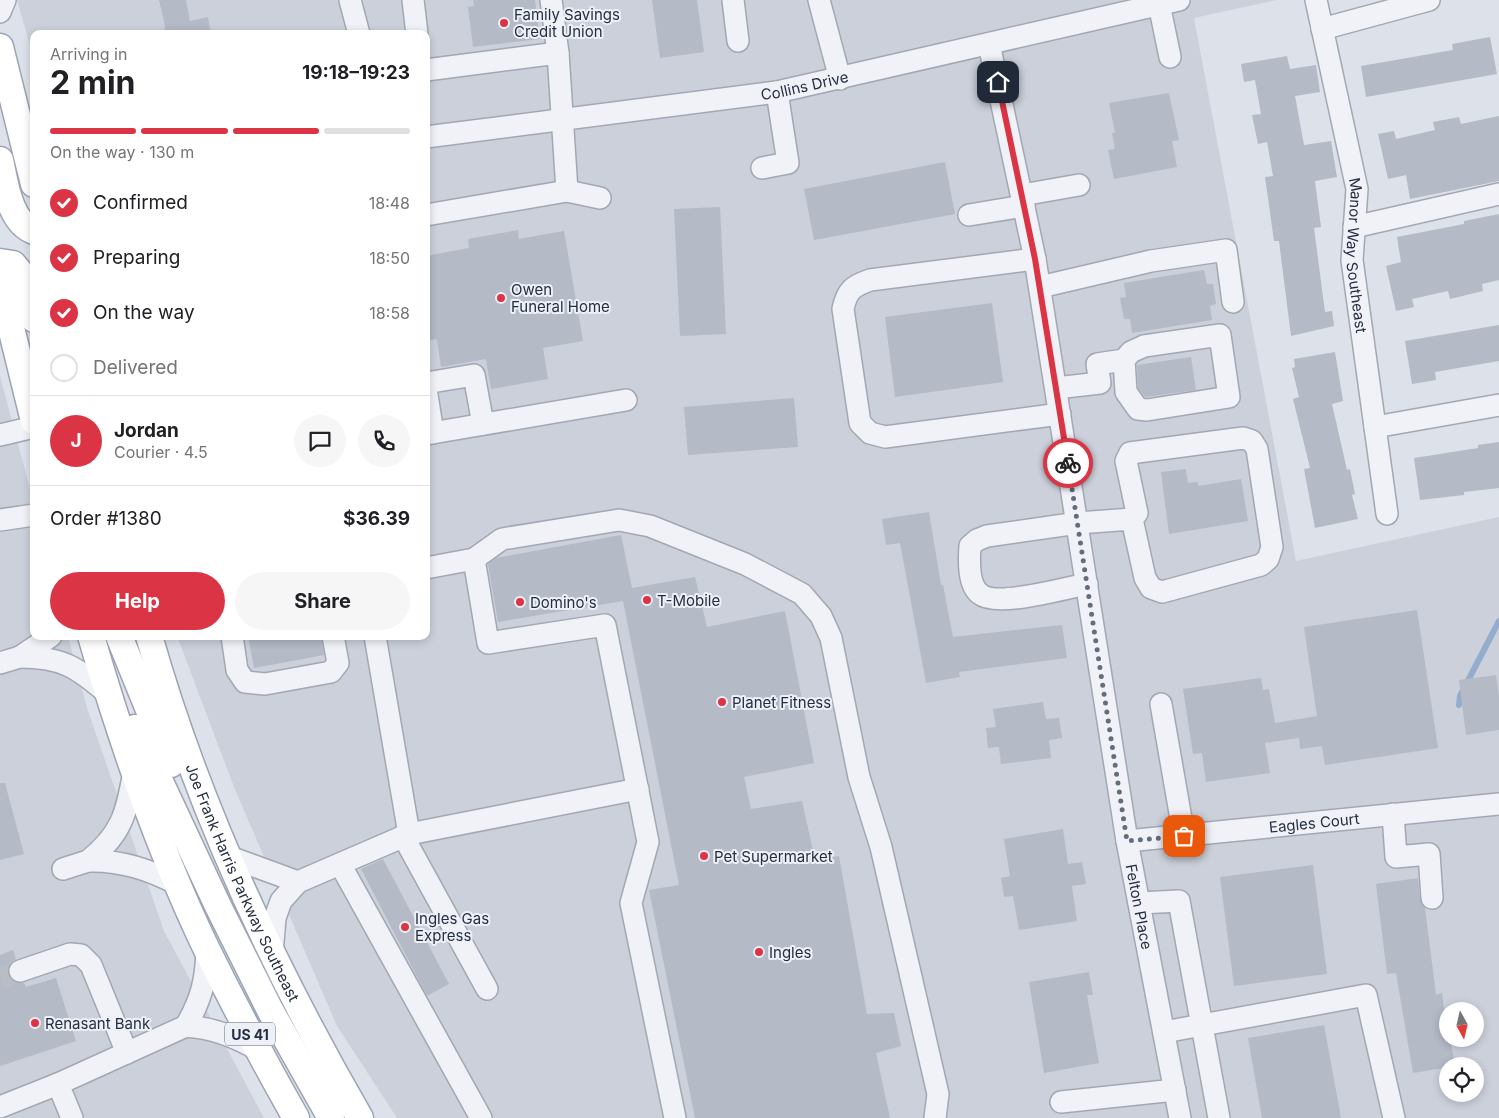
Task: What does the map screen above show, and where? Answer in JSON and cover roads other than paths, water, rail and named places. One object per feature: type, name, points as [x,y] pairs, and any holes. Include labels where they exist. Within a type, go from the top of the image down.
[{"type":"main road","points":[[0,47],[30,154]]},
{"type":"main road","points":[[0,160],[15,212],[25,227],[30,229]]},
{"type":"main road","points":[[0,262],[13,264],[23,276],[30,303]]},
{"type":"main road","points":[[0,283],[30,405]]},
{"type":"main road","name":"US 41","points":[[92,640],[134,772],[179,885],[207,949],[258,1050],[296,1118]]},
{"type":"main road","points":[[121,640],[176,777],[190,799],[213,822]]},
{"type":"main road","name":"Joe Frank Harris Parkway Southeast","points":[[154,644],[213,822],[227,856],[303,1016],[360,1118]]},
{"type":"main road","points":[[117,720],[132,723],[257,984],[332,1118]]},
{"type":"street","points":[[0,12],[5,0]]},
{"type":"street","points":[[350,0],[358,30]]},
{"type":"street","points":[[412,0],[416,30]]},
{"type":"street","points":[[551,0],[558,54],[568,191]]},
{"type":"street","points":[[732,0],[738,40]]},
{"type":"street","points":[[819,0],[840,79]]},
{"type":"street","name":"Manor Way Southeast","points":[[1316,0],[1357,189],[1352,260],[1387,514]]},
{"type":"street","points":[[1322,29],[1430,0]]},
{"type":"street","points":[[1169,2],[1170,57]]},
{"type":"street","name":"Collins Drive","points":[[430,136],[777,92],[1169,2]]},
{"type":"street","name":"Felton Place","points":[[989,44],[1040,287],[1127,841],[1180,1118]]},
{"type":"street","points":[[430,70],[558,54]]},
{"type":"street","points":[[762,168],[788,163],[777,92]]},
{"type":"street","points":[[969,215],[1079,185]]},
{"type":"street","points":[[430,214],[568,191],[600,198]]},
{"type":"street","points":[[1354,227],[1499,194]]},
{"type":"street","points":[[1040,287],[1151,261],[1226,250],[1234,302]]},
{"type":"street","points":[[1035,259],[870,280],[856,285],[846,296],[843,309],[860,423],[870,433],[885,437],[1060,414]]},
{"type":"street","points":[[1124,360],[1126,392],[1138,409],[1147,410],[1229,397],[1220,334],[1144,346],[1131,352],[1124,360],[1098,364],[1102,396],[1126,392]]},
{"type":"street","points":[[430,382],[474,376],[483,424]]},
{"type":"street","points":[[1056,388],[1100,383]]},
{"type":"street","points":[[430,433],[626,400]]},
{"type":"street","points":[[1375,427],[1499,405]]},
{"type":"street","points":[[0,435],[30,428]]},
{"type":"street","points":[[1086,584],[1007,599],[991,599],[980,594],[973,583],[969,561],[970,546],[977,540],[987,536],[1132,519],[1137,513],[1126,461],[1130,453],[1243,438],[1252,441],[1257,449],[1272,547],[1268,559],[1261,565],[1162,592],[1151,588],[1145,578],[1132,519]]},
{"type":"street","points":[[0,520],[30,516]]},
{"type":"street","points":[[430,567],[474,559],[502,539],[619,520],[650,526],[745,564],[802,594],[821,616],[831,638],[859,777],[881,847],[938,1094],[935,1118]]},
{"type":"street","points":[[474,559],[488,643],[606,625],[648,842],[631,903],[675,1118]]},
{"type":"street","points":[[10,660],[44,640]]},
{"type":"street","points":[[233,640],[237,670],[245,682],[265,684],[331,672],[338,663],[334,640]]},
{"type":"street","points":[[376,640],[406,835],[487,988]]},
{"type":"street","points":[[10,660],[52,659],[68,663],[83,672],[108,694]]},
{"type":"street","points":[[1161,704],[1184,836]]},
{"type":"street","points":[[88,861],[114,837],[122,820],[134,772]]},
{"type":"street","points":[[272,954],[280,901],[298,882],[406,835],[638,789]]},
{"type":"street","name":"Eagles Court","points":[[1127,841],[1499,804]]},
{"type":"street","points":[[1393,814],[1396,857],[1429,854],[1432,898]]},
{"type":"street","points":[[227,856],[298,882]]},
{"type":"street","points":[[63,869],[88,861],[106,861],[130,865],[155,873],[179,885]]},
{"type":"street","points":[[340,864],[481,1118]]},
{"type":"street","points":[[1139,902],[1179,901],[1219,1118]]},
{"type":"street","points":[[186,1026],[198,1005],[203,989],[207,949]]},
{"type":"street","points":[[20,972],[70,954],[80,955],[91,965],[127,1053]]},
{"type":"street","points":[[1164,1032],[1366,996],[1394,1118]]},
{"type":"street","points":[[0,1107],[58,1084],[186,1026],[223,1033],[240,1039],[258,1050]]},
{"type":"street","points":[[58,1084],[72,1118]]},
{"type":"street","points":[[1061,1102],[1175,1090]]},
{"type":"waterway","points":[[1459,705],[1460,696],[1499,621]]},
{"type":"tunnel","points":[[0,979],[20,971]]},
{"type":"place","name":"Family Savings Credit Union","points":[[504,23]]},
{"type":"place","name":"Owen Funeral Home","points":[[501,298]]},
{"type":"place","name":"T-Mobile","points":[[647,600]]},
{"type":"place","name":"Domino's","points":[[520,602]]},
{"type":"place","name":"Planet Fitness","points":[[722,702]]},
{"type":"place","name":"Pet Supermarket","points":[[704,856]]},
{"type":"place","name":"Ingles Gas Express","points":[[405,927]]},
{"type":"place","name":"Ingles","points":[[759,952]]},
{"type":"place","name":"Renasant Bank","points":[[35,1023]]}]
